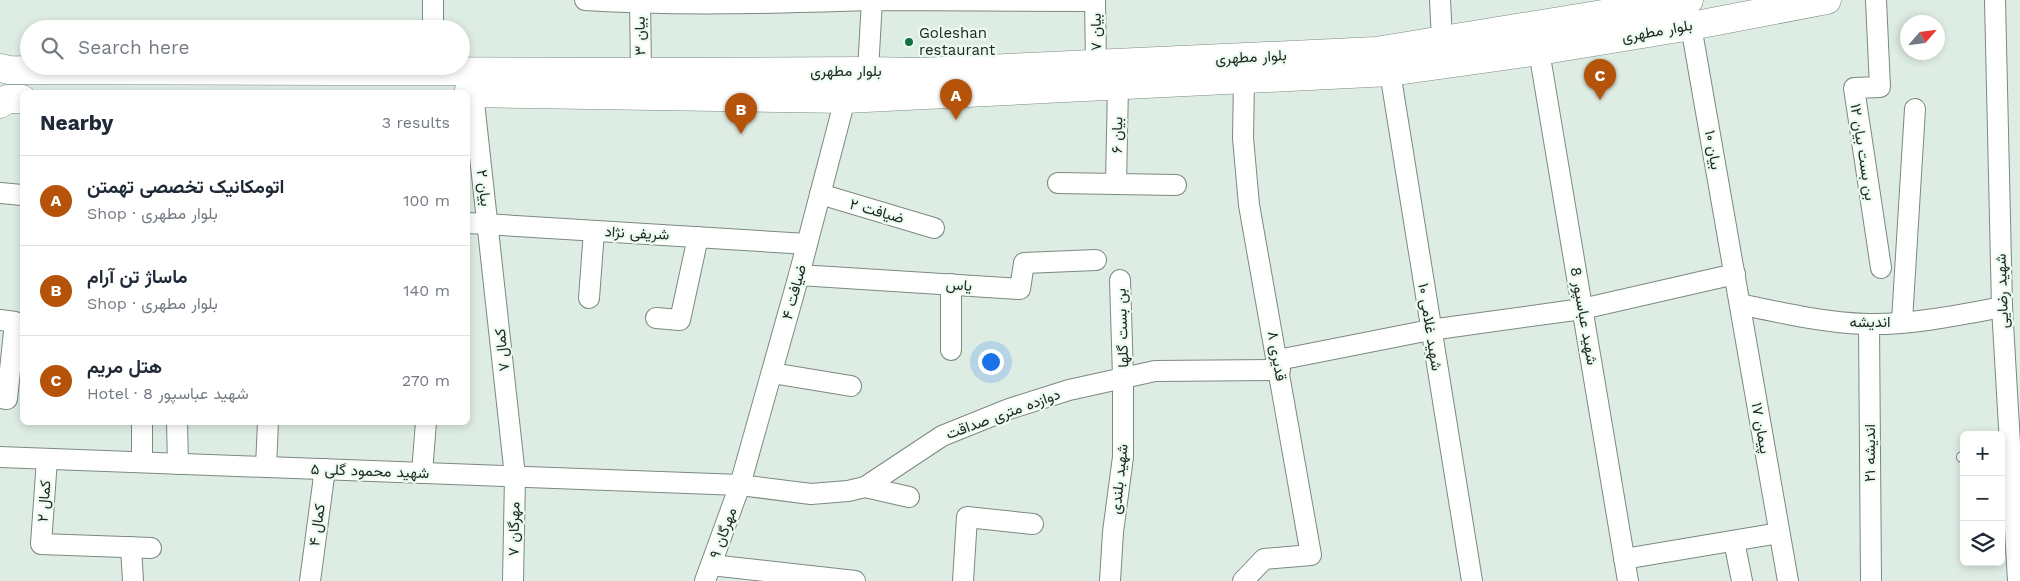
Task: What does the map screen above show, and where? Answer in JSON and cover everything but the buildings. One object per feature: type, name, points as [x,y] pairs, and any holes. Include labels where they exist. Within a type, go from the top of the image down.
[{"type":"main road","name":"بلوار مطهری","points":[[470,70],[641,72],[921,72],[954,82],[1118,85],[1390,72],[1539,51],[1690,13],[1827,0]]},
{"type":"main road","name":"بلوار مطهری","points":[[470,93],[845,98],[1096,64],[1376,51],[1659,3],[1690,13]]},
{"type":"main road","name":"بلوار مطهری","points":[[0,68],[20,70]]},
{"type":"main road","points":[[0,104],[7,99],[20,99]]},
{"type":"street","points":[[433,0],[433,20]]},
{"type":"street","points":[[585,0],[640,2],[1095,1]]},
{"type":"street","points":[[868,71],[872,0]]},
{"type":"street","points":[[1440,0],[1442,40]]},
{"type":"street","name":"بن بست بیان ۱۲","points":[[1876,0],[1880,86],[1854,88],[1881,268]]},
{"type":"street","name":"شهید رضایی","points":[[1995,0],[2006,454],[2018,581]]},
{"type":"street","name":"بیان ۷","points":[[1095,1],[1096,64]]},
{"type":"street","name":"بیان ۳","points":[[640,2],[641,72]]},
{"type":"street","name":"بیان ۱۰","points":[[1690,13],[1735,274]]},
{"type":"street","name":"شهید عباسپور 8","points":[[1539,51],[1628,581]]},
{"type":"street","name":"شهید غلامی ۱۰","points":[[1390,72],[1430,330],[1472,581]]},
{"type":"street","name":"قدیری ۸","points":[[1243,581],[1264,559],[1311,555],[1250,205],[1243,138],[1244,78]]},
{"type":"street","name":"بیان ۶","points":[[1116,184],[1118,85]]},
{"type":"street","name":"بیان ۲","points":[[470,93],[488,224]]},
{"type":"street","name":"ضیافت ۴","points":[[740,485],[799,275],[845,98]]},
{"type":"street","points":[[1902,321],[1914,109]]},
{"type":"street","points":[[1058,183],[1176,185]]},
{"type":"street","points":[[0,192],[20,195]]},
{"type":"street","name":"ضیافت ۲","points":[[820,194],[934,228]]},
{"type":"street","name":"شریفی نژاد","points":[[470,223],[807,244]]},
{"type":"street","name":"کمال ۷","points":[[488,224],[516,476]]},
{"type":"street","points":[[589,298],[594,231]]},
{"type":"street","points":[[656,318],[680,320],[698,237]]},
{"type":"street","name":"یاس","points":[[799,275],[1020,289],[1024,263],[1096,260]]},
{"type":"street","name":"پیمان ۱۷","points":[[1735,274],[1788,581]]},
{"type":"street","name":"دوازده متری صداقت","points":[[740,485],[811,494],[848,491],[865,487],[942,436],[1009,409],[1068,390],[1155,371],[1279,365],[1430,330],[1582,309],[1735,274]]},
{"type":"street","name":"بن بست گلها","points":[[1120,280],[1123,377]]},
{"type":"street","points":[[951,284],[951,350]]},
{"type":"street","name":"اندیشه","points":[[1740,304],[1815,320],[1869,324],[1955,316],[2002,307]]},
{"type":"street","points":[[0,320],[15,322],[4,399]]},
{"type":"street","name":"اندیشه ۲۱","points":[[1869,324],[1870,581]]},
{"type":"street","points":[[772,373],[851,386]]},
{"type":"street","name":"شهید بلندی","points":[[1110,581],[1113,532],[1123,457],[1123,377]]},
{"type":"street","points":[[142,425],[142,462]]},
{"type":"street","points":[[177,425],[178,464]]},
{"type":"street","points":[[266,467],[268,425]]},
{"type":"street","points":[[422,473],[426,425]]},
{"type":"street","name":"شهید محمود گلی ۵","points":[[0,457],[740,485]]},
{"type":"street","name":"کمال ۲","points":[[47,459],[42,544],[131,547]]},
{"type":"street","name":"کمال ۴","points":[[310,581],[325,469]]},
{"type":"street","name":"مهرگان ۷","points":[[513,581],[516,476]]},
{"type":"street","name":"مهرگان ۹","points":[[708,573],[740,485]]},
{"type":"street","points":[[865,487],[909,497]]},
{"type":"street","points":[[963,581],[967,517],[1033,524]]},
{"type":"street","points":[[1624,559],[1779,533]]},
{"type":"street","points":[[1734,541],[1742,581]]},
{"type":"street","points":[[133,581],[131,547],[151,548]]},
{"type":"street","points":[[708,573],[855,581]]},
{"type":"place","name":"Goleshan restaurant","points":[[909,42]]},
{"type":"place","name":"هتل مریم","points":[[1600,100]]},
{"type":"place","name":"اتومکانیک تخصصی تهمتن","points":[[956,120]]},
{"type":"place","name":"ماساژ تن آرام","points":[[741,134]]}]
